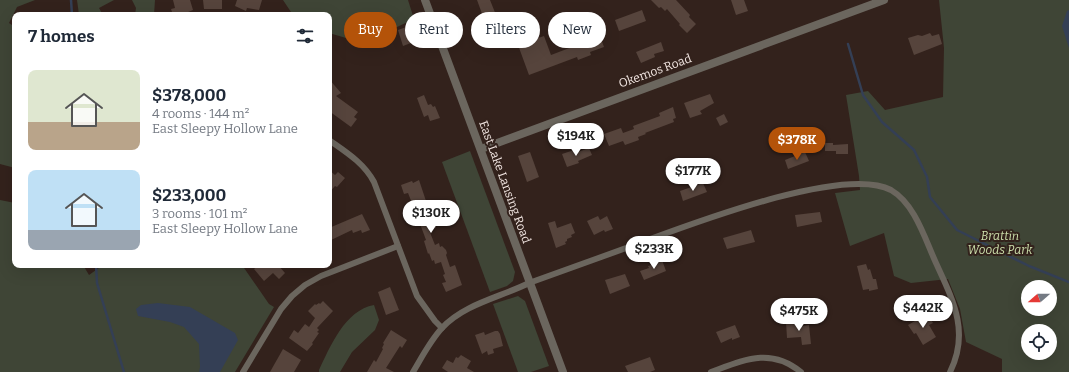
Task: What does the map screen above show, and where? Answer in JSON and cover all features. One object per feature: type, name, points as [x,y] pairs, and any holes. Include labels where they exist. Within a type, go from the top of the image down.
[{"type":"street","name":"East Lake Lansing Road","points":[[425,0],[563,372]]},
{"type":"street","name":"Okemos Road","points":[[481,149],[884,0]]},
{"type":"street","points":[[332,142],[361,164],[374,182],[418,296],[435,321],[442,328]]},
{"type":"street","points":[[413,372],[431,342],[442,328],[453,318],[467,309],[530,283],[694,223],[761,202],[806,191],[837,186],[867,184],[884,187],[896,194],[903,199],[913,213],[955,308],[958,318],[960,338],[956,357],[950,372]]},
{"type":"street","points":[[244,372],[281,309],[292,296],[305,285],[321,276],[398,246]]},
{"type":"street","points":[[711,372],[749,359],[763,357],[786,362],[801,372]]},
{"type":"green space","points":[[0,0],[35,0],[17,7],[14,12],[12,12],[12,17],[9,23],[12,25],[12,167],[0,164]]},
{"type":"green space","points":[[77,0],[114,0],[99,8],[101,12],[79,12]]},
{"type":"green space","points":[[132,0],[155,0],[154,12],[135,12],[136,8]]},
{"type":"green space","points":[[283,0],[408,0],[412,12],[405,12],[405,23],[397,27],[397,12],[344,12],[344,37],[332,34],[332,12],[291,12]]},
{"type":"green space","name":"Brattin Woods Park","points":[[939,0],[1069,0],[1069,372],[1002,372],[1002,359],[966,342],[960,309],[948,279],[911,283],[894,276],[884,233],[850,246],[835,193],[860,190],[846,95],[868,91],[885,110],[943,97],[944,48]]},
{"type":"green space","points":[[470,151],[515,272],[513,281],[507,286],[490,292],[442,162]]},
{"type":"green space","points":[[0,200],[12,202],[12,268],[85,268],[89,275],[99,268],[244,268],[269,304],[274,307],[235,372],[0,372]]},
{"type":"green space","points":[[518,296],[525,301],[549,366],[531,372],[518,372],[493,304]]},
{"type":"green space","points":[[374,305],[379,320],[375,330],[352,352],[340,372],[319,372],[328,351],[347,322],[364,308]]},
{"type":"water","points":[[1069,10],[1069,48],[1062,26],[1067,11]]},
{"type":"water","points":[[158,303],[190,307],[235,333],[238,340],[220,372],[199,372],[199,344],[184,327],[170,322],[138,316],[136,309],[141,305]]},
{"type":"building","points":[[173,0],[190,0],[193,10],[188,12],[172,12],[171,9],[175,8]]},
{"type":"building","points":[[203,0],[222,0],[222,9],[204,9]]},
{"type":"building","points":[[237,0],[262,0],[259,10],[247,8],[246,11],[235,6]]},
{"type":"building","points":[[477,0],[490,0],[495,12],[481,12]]},
{"type":"building","points":[[651,0],[676,0],[696,24],[687,33],[667,9],[665,11],[661,7],[659,8]]},
{"type":"building","points":[[731,0],[744,0],[748,11],[736,15]]},
{"type":"building","points":[[642,10],[646,21],[619,31],[615,20]]},
{"type":"building","points":[[405,27],[405,45],[403,46],[398,30]]},
{"type":"building","points":[[930,33],[932,36],[939,34],[942,44],[914,55],[908,38]]},
{"type":"building","points":[[544,36],[551,55],[569,48],[601,48],[590,52],[591,55],[578,60],[577,57],[529,75],[519,48],[540,48],[540,37]]},
{"type":"building","points":[[661,42],[664,51],[654,54],[655,57],[641,63],[636,52]]},
{"type":"building","points":[[332,82],[341,93],[336,96],[358,112],[354,117],[357,119],[351,127],[332,113]]},
{"type":"building","points":[[710,94],[714,103],[700,111],[702,114],[690,118],[684,103]]},
{"type":"building","points":[[424,95],[428,105],[431,104],[433,107],[435,106],[440,118],[430,121],[428,115],[424,117],[417,98]]},
{"type":"building","points":[[673,107],[676,118],[673,119],[674,122],[645,133],[646,134],[638,137],[639,140],[625,145],[623,141],[609,146],[604,134],[621,128],[623,133],[634,129],[633,126],[660,116],[659,113]]},
{"type":"building","points":[[724,114],[728,122],[720,126],[716,118]]},
{"type":"building","points":[[825,143],[833,143],[833,145],[848,144],[848,154],[836,154],[836,151],[825,151]]},
{"type":"building","points":[[589,148],[592,155],[578,161],[579,163],[567,167],[562,154],[574,150],[575,153]]},
{"type":"building","points":[[530,152],[539,177],[527,182],[518,156]]},
{"type":"building","points":[[805,152],[809,161],[788,169],[785,160]]},
{"type":"building","points":[[332,172],[335,175],[338,172],[345,178],[337,187],[335,186],[332,190]]},
{"type":"building","points":[[419,180],[428,207],[431,208],[436,224],[436,228],[429,230],[435,245],[439,243],[440,247],[442,246],[446,250],[450,267],[455,265],[462,285],[446,292],[442,283],[446,282],[443,275],[445,274],[441,262],[435,264],[434,260],[432,261],[429,253],[428,254],[424,241],[426,240],[419,221],[415,223],[412,214],[416,213],[408,193],[404,194],[401,185],[412,181],[413,183]]},
{"type":"building","points":[[703,183],[707,192],[683,201],[680,191]]},
{"type":"building","points":[[820,212],[822,222],[797,227],[795,215]]},
{"type":"building","points":[[362,214],[370,230],[362,233],[361,230],[353,233],[352,230],[332,240],[332,227]]},
{"type":"building","points":[[598,216],[600,220],[607,216],[613,229],[605,232],[604,230],[594,235],[587,221]]},
{"type":"building","points":[[555,221],[557,228],[571,223],[575,233],[571,235],[572,237],[567,239],[565,242],[566,244],[556,248],[548,223]]},
{"type":"building","points":[[751,230],[755,242],[727,249],[723,238]]},
{"type":"building","points":[[662,260],[666,271],[644,280],[640,271],[649,268],[648,266]]},
{"type":"building","points":[[866,264],[868,270],[870,269],[873,279],[876,279],[878,289],[869,291],[869,289],[863,290],[857,266]]},
{"type":"building","points":[[281,268],[285,273],[279,279],[273,273],[264,281],[254,269]]},
{"type":"building","points":[[625,274],[630,286],[610,294],[605,280]]},
{"type":"building","points":[[390,287],[399,310],[386,315],[378,292]]},
{"type":"building","points":[[323,301],[333,311],[317,328],[319,330],[317,332],[319,333],[307,351],[289,338],[294,330],[298,333],[305,324],[309,327],[315,318],[308,311],[315,304],[320,304]]},
{"type":"building","points":[[927,314],[933,323],[929,325],[936,337],[923,345],[916,333],[914,334],[908,325]]},
{"type":"building","points":[[796,321],[797,327],[809,325],[811,344],[802,345],[801,337],[787,338],[786,322]]},
{"type":"building","points":[[735,325],[740,337],[732,340],[732,338],[721,343],[716,332]]},
{"type":"building","points":[[391,330],[407,340],[402,348],[400,346],[386,368],[394,372],[367,372],[374,360],[376,362],[383,349],[383,343]]},
{"type":"building","points":[[498,331],[500,334],[503,346],[493,349],[494,353],[488,355],[487,351],[482,354],[475,335],[484,332],[485,335]]},
{"type":"building","points":[[283,349],[301,360],[294,372],[270,372]]},
{"type":"building","points":[[461,355],[471,361],[467,368],[474,372],[448,372],[442,368],[447,360],[453,363],[456,357],[458,358]]},
{"type":"building","points":[[650,357],[655,370],[650,372],[628,372],[625,366]]},
{"type":"waterway","points":[[71,0],[72,12]]},
{"type":"waterway","points":[[848,44],[863,95],[882,122],[914,150],[927,177],[930,197],[957,230],[1029,266],[1069,282]]},
{"type":"waterway","points":[[96,268],[97,283],[124,372]]}]
